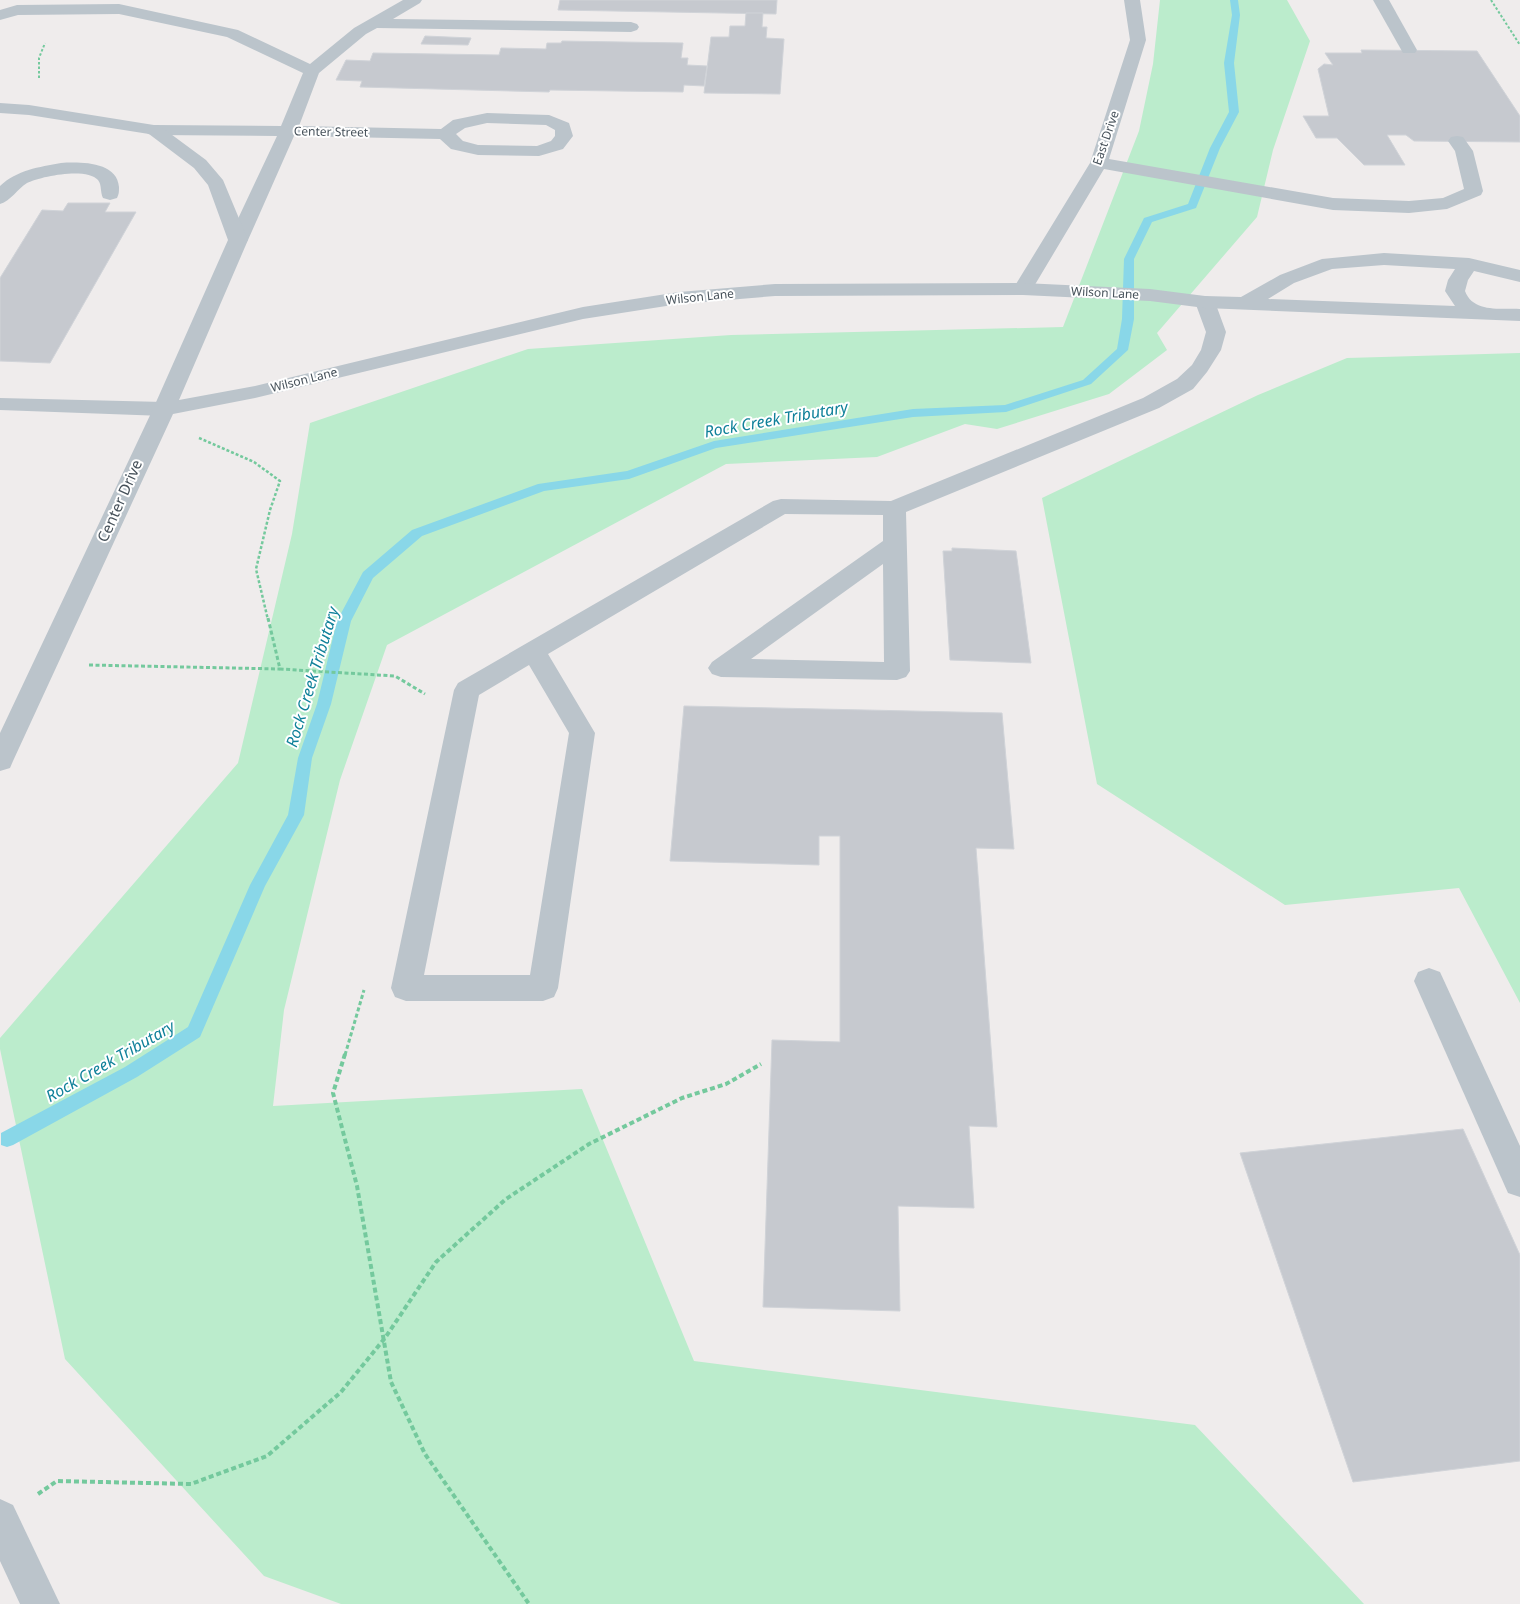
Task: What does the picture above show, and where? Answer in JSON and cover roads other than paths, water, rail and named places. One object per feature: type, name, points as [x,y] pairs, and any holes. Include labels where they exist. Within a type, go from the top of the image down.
[{"type":"street","name":"Center Street","points":[[414,0],[360,31],[312,71],[288,131],[445,134],[459,124],[487,118],[549,120],[562,127],[564,136],[557,145],[539,152],[478,150],[457,145],[445,134]]},
{"type":"street","name":"East Drive","points":[[1023,289],[1099,163],[1138,40],[1132,0]]},
{"type":"street","points":[[1381,0],[1409,50]]},
{"type":"street","points":[[0,15],[17,10],[118,9],[232,33],[312,71]]},
{"type":"street","points":[[373,23],[631,27]]},
{"type":"street","points":[[0,108],[29,110],[154,130],[288,131]]},
{"type":"street","points":[[154,130],[200,164],[217,184],[238,240]]},
{"type":"street","name":"Center Drive","points":[[0,761],[164,409],[288,131]]},
{"type":"street","points":[[1099,163],[1333,204],[1409,207],[1447,203],[1474,191],[1464,152],[1457,141]]},
{"type":"street","points":[[0,198],[10,186],[22,179],[37,173],[71,167],[86,169],[108,178],[112,185],[110,194]]},
{"type":"street","points":[[1323,281],[1329,263],[1384,259],[1469,264],[1520,276]]},
{"type":"street","points":[[1469,264],[1455,282],[1455,294],[1460,301],[1475,313]]},
{"type":"street","points":[[1248,302],[1287,279],[1323,281],[1364,309]]},
{"type":"street","name":"Wilson Lane","points":[[0,404],[164,409],[255,392],[583,313],[679,298],[775,290],[1023,289],[1150,295],[1204,302],[1248,302],[1520,315]]},
{"type":"street","points":[[534,651],[582,733],[543,988],[406,988],[467,690],[781,506],[894,508],[1151,403],[1185,384],[1200,368],[1212,350],[1216,332],[1204,302]]},
{"type":"street","points":[[894,508],[897,671],[721,668],[894,546]]},
{"type":"street","points":[[1429,981],[1520,1182]]},
{"type":"street","points":[[0,1519],[40,1604]]},
{"type":"waterway","name":"Rock Creek Tributary","points":[[7,1139],[131,1072],[194,1032],[258,885],[296,815],[305,758],[324,704],[344,621],[368,575],[417,533],[542,487],[629,475],[714,445],[913,413],[1006,408],[1087,382],[1122,350],[1128,319],[1129,259],[1148,220],[1192,206],[1215,148],[1234,112],[1229,63],[1236,15],[1234,0]]}]
